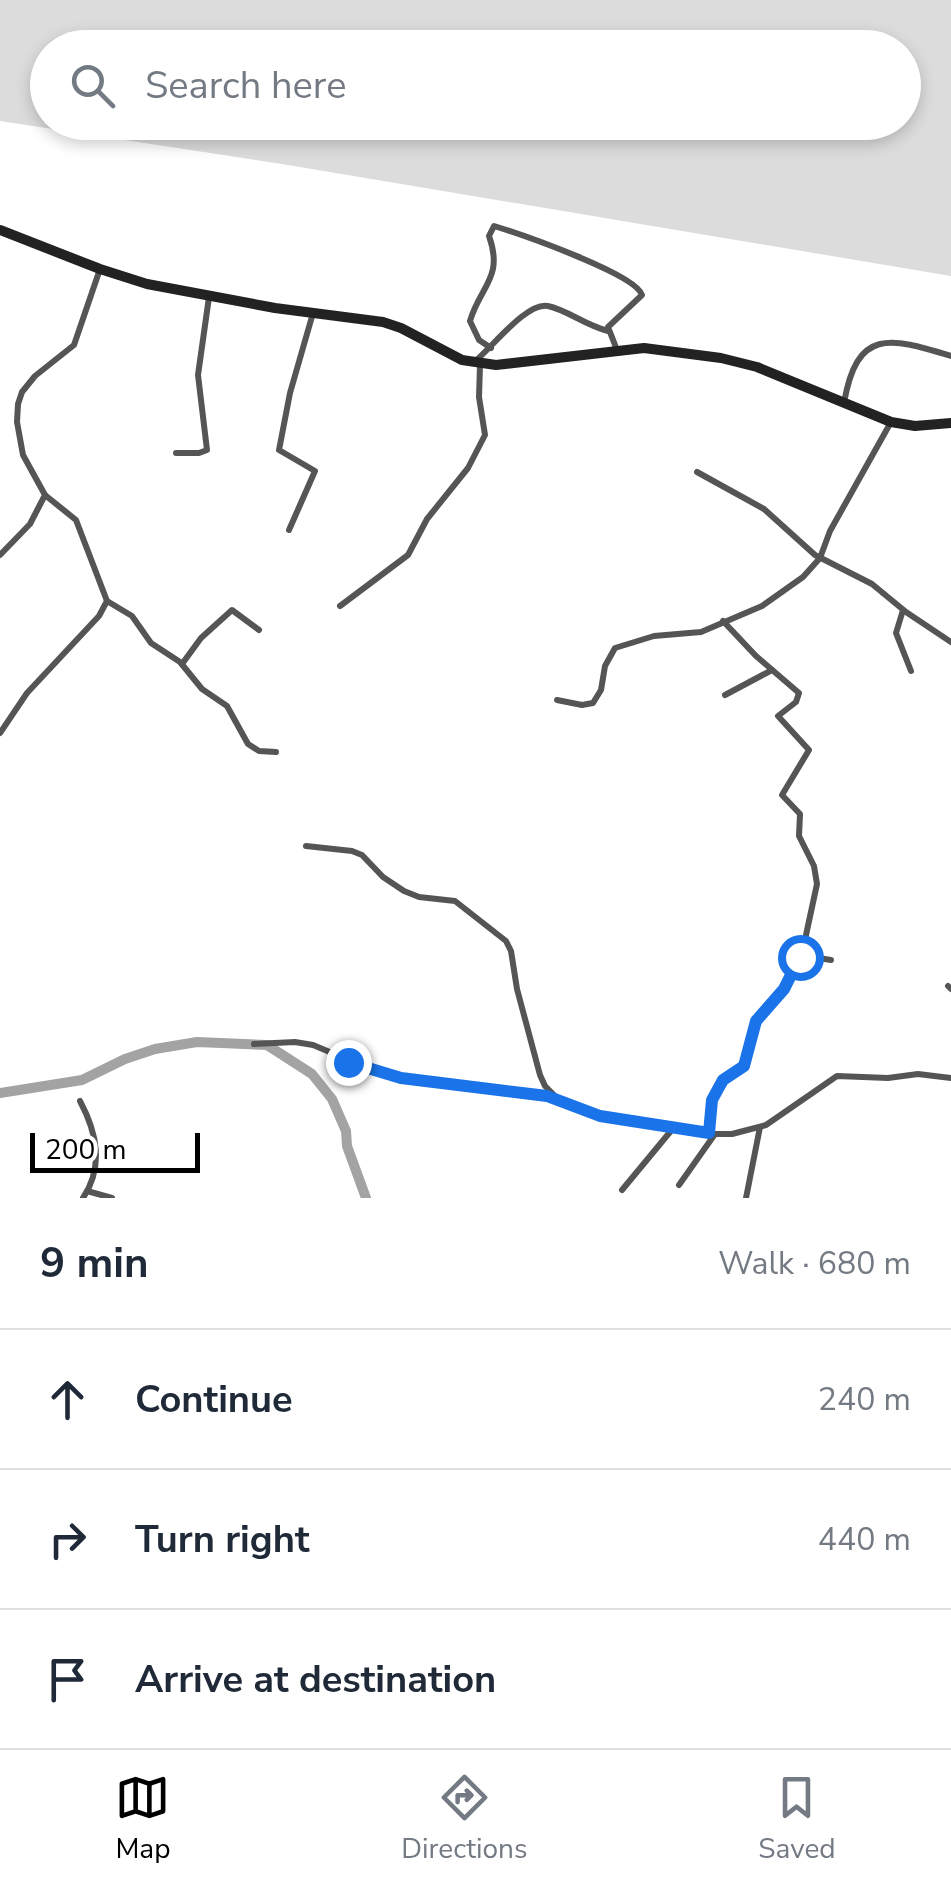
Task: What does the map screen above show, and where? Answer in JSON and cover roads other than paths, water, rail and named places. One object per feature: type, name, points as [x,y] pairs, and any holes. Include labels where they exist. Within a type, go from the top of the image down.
[{"type":"street","points":[[492,348],[479,340],[470,320],[494,268],[496,253],[490,236],[494,226],[618,274],[638,286],[642,295],[610,321],[608,331],[618,352]]},
{"type":"street","points":[[0,230],[100,270],[147,284],[401,328],[476,364],[644,348],[736,362],[892,422],[916,426],[951,423]]},
{"type":"street","points":[[100,270],[74,345],[26,385],[18,404],[22,455],[45,495],[76,520],[107,601],[132,616],[151,643],[182,664],[202,689],[226,706],[248,744],[259,751],[276,752]]},
{"type":"street","points":[[176,453],[207,450],[198,356],[209,295]]},
{"type":"street","points":[[476,364],[524,314],[540,305],[608,331]]},
{"type":"street","points":[[289,530],[315,471],[279,450],[313,313]]},
{"type":"street","points":[[844,402],[856,359],[868,349],[902,343],[951,356]]},
{"type":"street","points":[[340,606],[403,560],[413,549],[427,519],[468,468],[485,435],[476,364]]},
{"type":"street","points":[[557,700],[593,703],[601,690],[610,654],[622,645],[666,634],[702,632],[775,598],[803,577],[820,558],[830,530],[892,422]]},
{"type":"street","points":[[697,472],[764,509],[820,558],[872,584],[951,642]]},
{"type":"street","points":[[0,555],[30,524],[45,495]]},
{"type":"street","points":[[0,733],[27,693],[98,616],[107,601]]},
{"type":"street","points":[[182,664],[201,638],[232,610],[259,630]]},
{"type":"street","points":[[903,610],[896,632],[911,671]]},
{"type":"street","points":[[724,621],[799,694],[778,718],[809,750],[782,794],[798,810],[799,836],[816,874],[806,956]]},
{"type":"street","points":[[725,695],[772,670]]},
{"type":"street","points":[[306,846],[362,855],[404,891],[419,897],[455,901],[506,941],[512,951],[517,988],[540,1075],[545,1086],[562,1100]]},
{"type":"street","points":[[679,1186],[712,1134],[712,1100],[720,1084],[741,1070],[761,1012],[784,989],[797,959],[806,956],[831,960]]},
{"type":"street","points":[[254,1044],[313,1045],[358,1067],[401,1078],[562,1100],[600,1116],[712,1134],[760,1127],[789,1112],[838,1076],[888,1078],[918,1074],[951,1078]]},
{"type":"street","points":[[80,1102],[96,1136],[85,1194],[112,1198]]},
{"type":"street","points":[[622,1190],[675,1126]]},
{"type":"street","points":[[746,1198],[760,1127]]},
{"type":"waterway","points":[[0,1093],[82,1080],[155,1049],[197,1042],[267,1045],[312,1074],[332,1099],[366,1198]]}]
